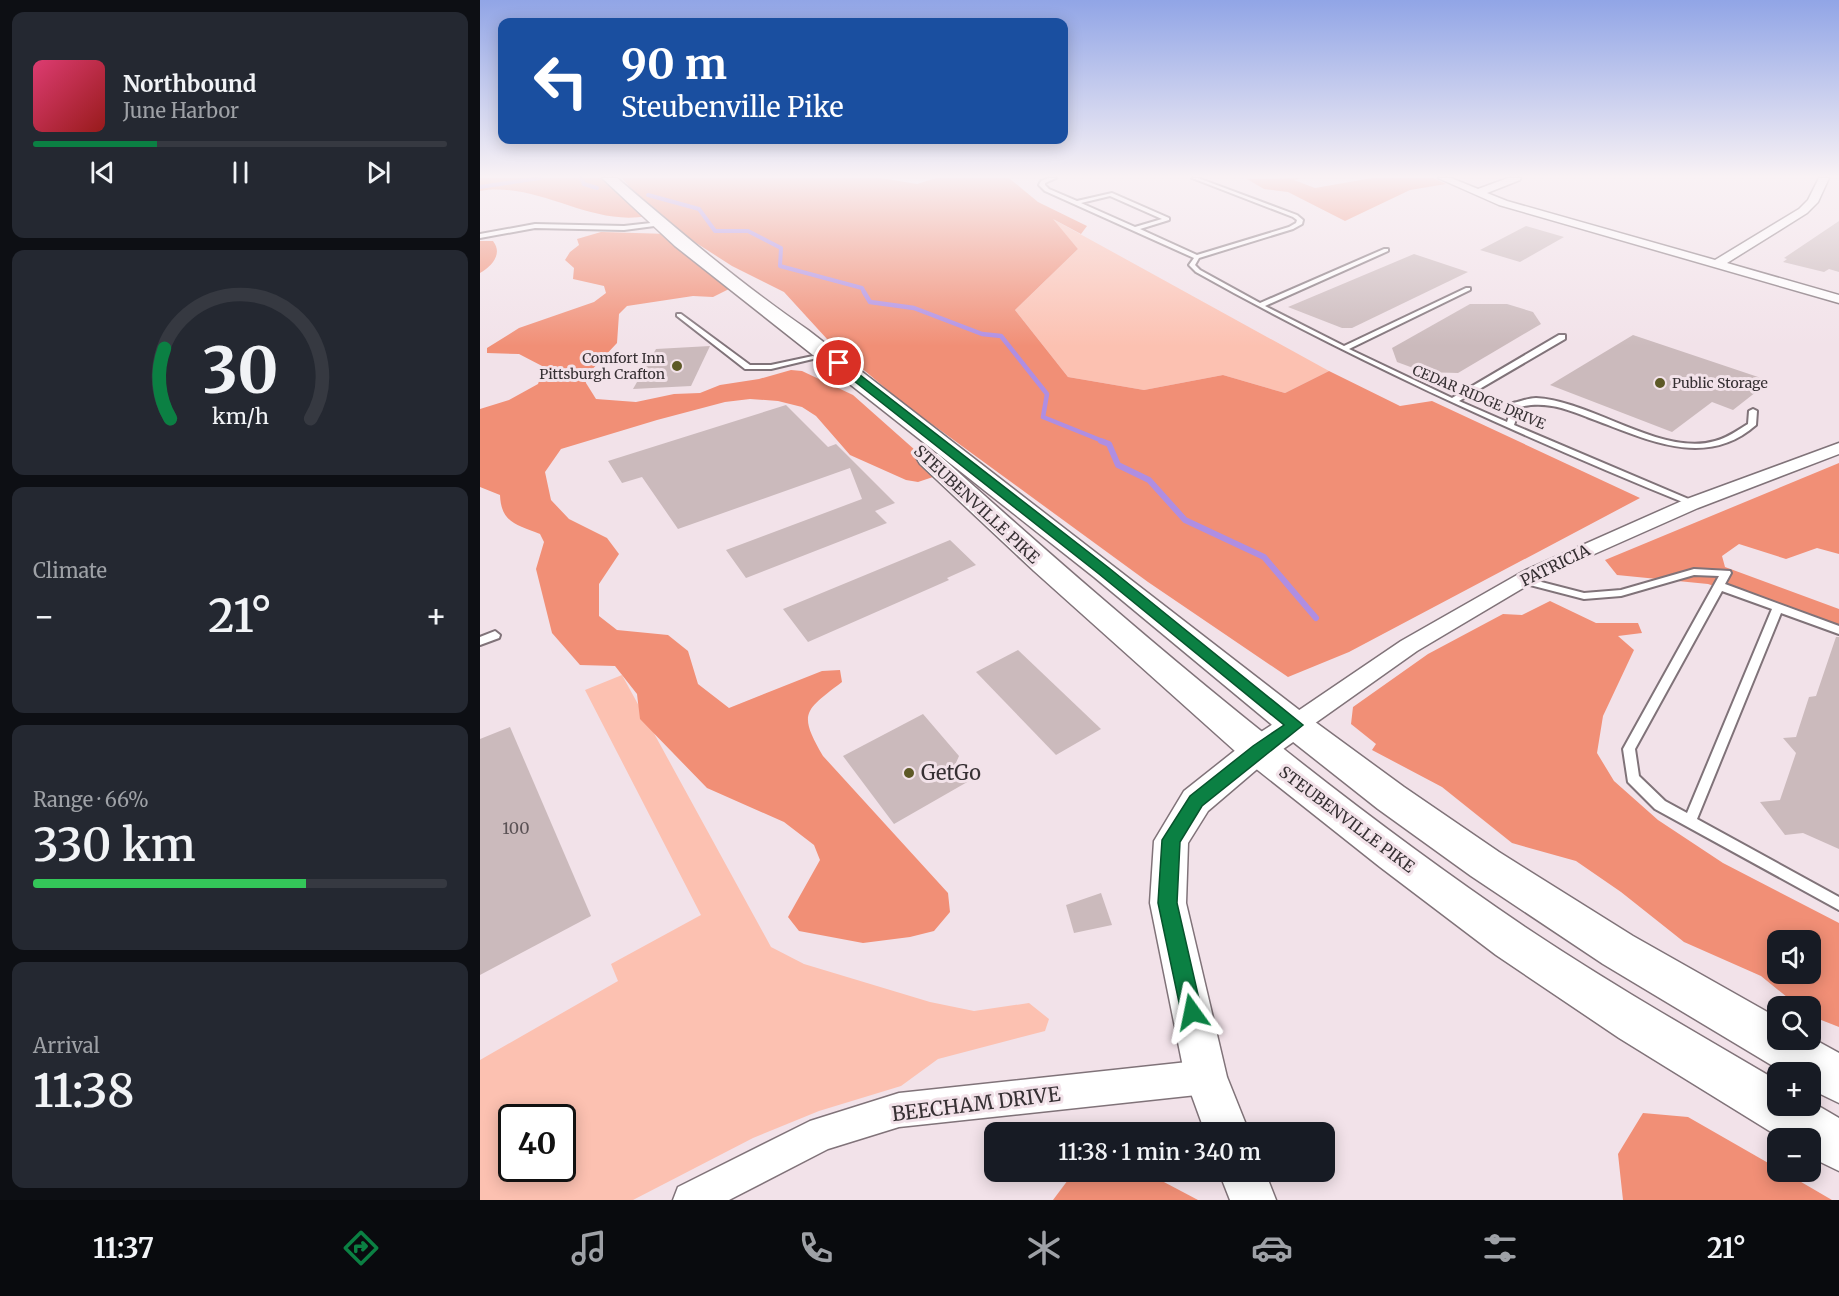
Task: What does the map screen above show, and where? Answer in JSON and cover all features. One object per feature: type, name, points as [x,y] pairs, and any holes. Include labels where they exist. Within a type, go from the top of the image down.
[{"type":"main road","name":"STEUBENVILLE PIKE","points":[[672,234],[768,311],[801,334],[1104,571],[1295,725],[1391,798],[1485,864],[1618,950],[1839,1079]]},
{"type":"main road","name":"STEUBENVILLE PIKE","points":[[768,311],[789,337],[957,484],[1044,565],[1258,750],[1394,855],[1511,941],[1635,1022],[1839,1146]]},
{"type":"street","points":[[1614,234],[1839,299]]},
{"type":"street","points":[[1719,263],[1766,234]]},
{"type":"street","name":"PATRICIA","points":[[1295,725],[1409,646],[1522,580],[1612,537],[1693,503],[1839,448]]},
{"type":"street","points":[[1223,1122],[1206,1077],[1168,903],[1171,840],[1196,801],[1258,750],[1295,725]]},
{"type":"street","name":"BEECHAM DRIVE","points":[[691,1200],[822,1133],[900,1110],[1206,1077]]},
{"type":"street","points":[[1246,1182],[1253,1200]]},
{"type":"lane","points":[[480,237],[495,234]]},
{"type":"lane","points":[[1146,234],[1197,257],[1272,234]]},
{"type":"lane","points":[[1259,306],[1386,250]]},
{"type":"lane","name":"CEDAR RIDGE DRIVE","points":[[1197,257],[1192,265],[1197,271],[1343,350],[1510,425],[1693,503]]},
{"type":"lane","points":[[1343,350],[1468,290]]},
{"type":"lane","points":[[679,315],[748,367],[771,368],[813,358]]},
{"type":"lane","points":[[1454,400],[1562,337]]},
{"type":"lane","points":[[1510,425],[1516,405],[1536,401],[1568,407],[1687,446],[1715,445],[1752,424],[1753,411]]},
{"type":"lane","points":[[1522,580],[1584,596],[1621,593],[1694,572],[1726,573],[1629,749],[1633,778],[1660,805],[1839,904]]},
{"type":"lane","points":[[1719,586],[1839,630]]},
{"type":"lane","points":[[1690,821],[1778,608]]},
{"type":"lane","points":[[480,641],[495,636]]},
{"type":"shaded area","points":[[594,234],[669,234],[735,286],[713,297],[693,296],[627,306],[619,314],[617,343],[585,377],[596,399],[636,402],[674,394],[700,393],[720,385],[759,379],[791,370],[802,371],[853,395],[942,474],[918,482],[906,480],[850,455],[816,416],[802,407],[778,401],[750,399],[725,402],[561,449],[545,472],[551,500],[569,519],[607,538],[619,554],[599,584],[599,616],[617,630],[668,635],[688,651],[698,684],[729,708],[822,671],[840,670],[842,682],[819,700],[809,714],[810,730],[823,756],[948,893],[950,912],[934,931],[910,937],[863,943],[799,931],[788,917],[820,860],[814,845],[784,822],[707,788],[640,719],[637,694],[615,666],[580,665],[552,633],[536,569],[544,542],[540,534],[512,522],[507,517],[503,512],[500,495],[480,487],[480,409],[509,400],[538,384],[544,367],[519,354],[487,353],[487,348],[519,328],[594,302],[606,293],[604,286],[573,279],[574,268],[565,260],[570,252],[579,245],[577,239]]},
{"type":"shaded area","points":[[684,234],[1066,234],[1078,249],[1015,310],[1068,377],[1144,390],[1223,375],[1285,393],[1329,371],[1400,406],[1432,401],[1640,498],[1349,652],[1288,677],[1148,582],[903,403],[827,339],[784,292],[732,266]]},
{"type":"shaded area","points":[[1065,234],[1080,234],[1329,371],[1285,393],[1223,375],[1144,390],[1068,377],[1015,310],[1078,249]]},
{"type":"shaded area","points":[[480,241],[493,241],[497,250],[495,259],[480,273]]},
{"type":"shaded area","points":[[1839,463],[1839,554],[1817,548],[1786,559],[1739,544],[1722,556],[1725,567],[1839,609],[1839,627],[1708,584],[1617,575],[1605,560]]},
{"type":"shaded area","points":[[1550,601],[1596,623],[1638,623],[1642,633],[1618,636],[1634,650],[1603,716],[1597,753],[1614,781],[1658,820],[1723,863],[1839,923],[1839,1027],[1821,1020],[1821,996],[1786,996],[1771,984],[1821,984],[1821,930],[1767,930],[1767,981],[1761,976],[1684,942],[1621,892],[1576,861],[1512,843],[1442,787],[1372,750],[1376,744],[1351,724],[1353,707],[1428,654],[1503,614],[1522,615]]},
{"type":"shaded area","points":[[622,675],[771,947],[804,964],[930,1002],[974,1011],[1029,1003],[1049,1019],[1045,1031],[938,1059],[901,1086],[819,1111],[753,1138],[633,1200],[480,1200],[480,1060],[618,981],[611,964],[701,915],[585,690]]},
{"type":"shaded area","points":[[1643,1113],[1688,1117],[1767,1162],[1767,1182],[1801,1182],[1832,1200],[1623,1200],[1618,1154]]},
{"type":"shaded area","points":[[1066,1182],[1164,1182],[1198,1200],[1053,1200]]},
{"type":"building","points":[[1511,234],[1554,234],[1564,237],[1520,262],[1480,250]]},
{"type":"building","points":[[1820,234],[1839,234],[1839,272],[1829,269],[1824,272],[1783,262],[1787,259],[1784,258]]},
{"type":"building","points":[[1414,254],[1468,272],[1352,328],[1342,328],[1288,307]]},
{"type":"building","points":[[1470,304],[1507,304],[1533,312],[1541,324],[1458,373],[1424,372],[1397,362],[1392,348]]},
{"type":"building","name":"Public Storage","points":[[1633,335],[1770,381],[1733,410],[1712,402],[1672,432],[1550,385]]},
{"type":"building","name":"Comfort Inn Pittsburgh Crafton","points":[[710,346],[691,386],[633,389],[656,349]]},
{"type":"building","points":[[786,405],[828,447],[836,444],[895,503],[875,511],[887,523],[746,578],[726,550],[862,499],[850,468],[678,529],[642,477],[622,483],[608,461]]},
{"type":"building","points":[[950,540],[976,565],[947,578],[949,580],[808,642],[783,609]]},
{"type":"building","points":[[1836,637],[1839,637],[1839,849],[1803,833],[1785,835],[1760,802],[1780,800],[1796,753],[1783,738],[1796,737],[1809,697],[1816,696]]},
{"type":"building","points":[[1018,650],[1101,729],[1056,755],[976,672]]},
{"type":"building","name":"GetGo","points":[[923,714],[959,756],[955,765],[969,781],[894,824],[843,756]]},
{"type":"building","points":[[510,727],[591,916],[480,975],[480,739]]},
{"type":"building","points":[[1101,893],[1112,925],[1074,933],[1066,905]]},
{"type":"waterway","points":[[754,234],[781,248],[780,266],[862,288],[864,292]]},
{"type":"waterway","points":[[864,292],[870,302],[914,308],[982,334],[1001,336],[1047,394],[1043,417],[1105,442]]},
{"type":"waterway","points":[[1101,441],[1109,444],[1118,465],[1149,480],[1185,520],[1264,557],[1316,618]]},
{"type":"place","name":"Comfort Inn Pittsburgh Crafton","points":[[677,366]]},
{"type":"place","name":"Public Storage","points":[[1660,383]]},
{"type":"place","name":"GetGo","points":[[909,773]]},
{"type":"route","points":[[839,363],[1104,571],[1295,725],[1258,750],[1196,801],[1171,840],[1168,903],[1192,1012]]}]
